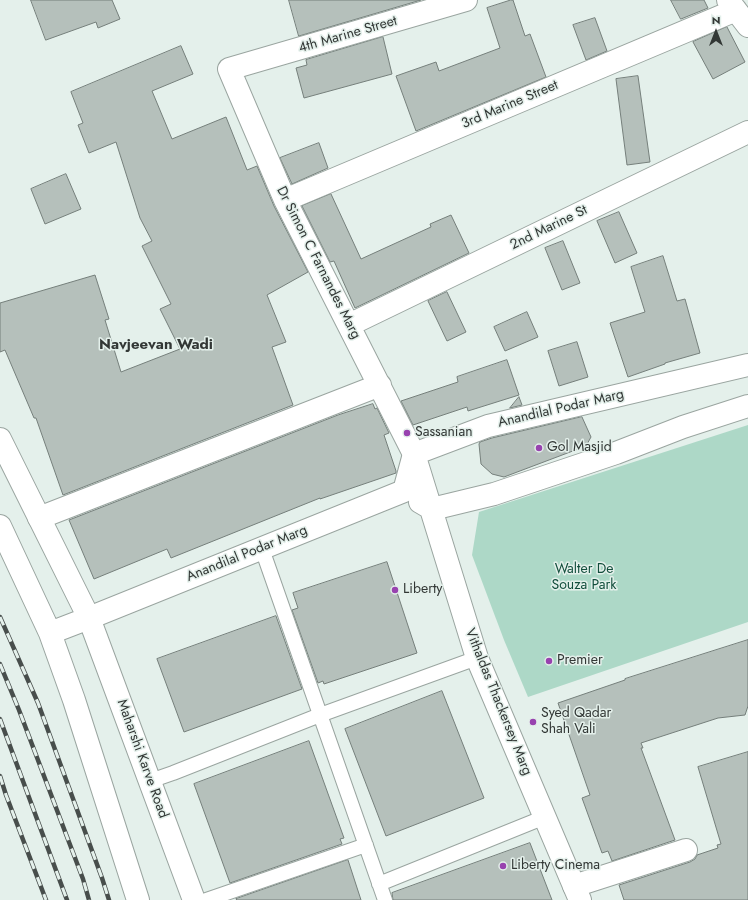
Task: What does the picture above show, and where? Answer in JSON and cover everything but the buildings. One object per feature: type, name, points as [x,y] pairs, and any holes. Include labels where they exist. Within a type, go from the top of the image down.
[{"type":"street","name":"4th Marine Street","points":[[229,69],[466,0]]},
{"type":"street","name":"3rd Marine Street","points":[[285,200],[737,12]]},
{"type":"street","name":"Dr Simon C Farnandes Marg","points":[[229,69],[285,200],[414,454]]},
{"type":"street","name":"2nd Marine St","points":[[349,325],[748,132]]},
{"type":"street","name":"Anandilal Podar Marg","points":[[414,454],[488,426],[748,365]]},
{"type":"street","points":[[39,518],[380,385]]},
{"type":"street","points":[[414,454],[404,491],[432,509],[494,494],[616,453],[683,427],[748,406]]},
{"type":"street","name":"Maharshi Karve Road","points":[[0,439],[89,618],[194,900]]},
{"type":"street","name":"Vithaldas Thackersey Marg","points":[[414,454],[477,658],[577,893]]},
{"type":"street","name":"Anandilal Podar Marg","points":[[89,618],[404,491]]},
{"type":"street","points":[[0,526],[50,634],[74,700],[138,900]]},
{"type":"street","points":[[50,634],[89,618]]},
{"type":"street","points":[[577,893],[686,850]]},
{"type":"lane","points":[[262,548],[385,900]]},
{"type":"lane","points":[[150,781],[320,715],[477,658]]},
{"type":"lane","points":[[379,884],[544,817]]},
{"type":"lane","points":[[206,900],[366,845]]},
{"type":"green space","name":"Walter De Souza Park","points":[[748,425],[748,622],[528,697],[504,640],[472,555],[479,512]]},
{"type":"railway","points":[[0,617],[38,703],[109,900]]},
{"type":"railway","points":[[0,664],[83,879],[89,900]]},
{"type":"railway","points":[[0,719],[67,900]]},
{"type":"railway","points":[[0,776],[46,900]]},
{"type":"place","name":"Sassanian","points":[[407,433]]},
{"type":"place","name":"Gol Masjid","points":[[539,448]]},
{"type":"place","name":"Liberty","points":[[395,590]]},
{"type":"place","name":"Premier","points":[[549,661]]},
{"type":"place","name":"Syed Qadar Shah Vali","points":[[533,722]]},
{"type":"place","name":"Liberty Cinema","points":[[503,866]]},
{"type":"district","name":"Navjeevan Wadi","points":[[156,345]]}]
